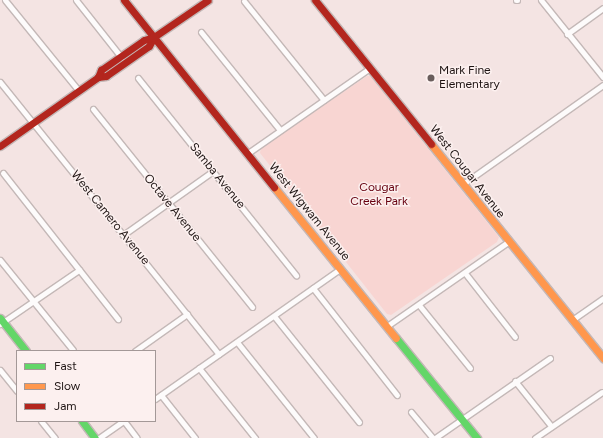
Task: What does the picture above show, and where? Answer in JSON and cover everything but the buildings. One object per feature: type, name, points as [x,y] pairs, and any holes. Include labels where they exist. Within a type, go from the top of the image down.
[{"type":"street","points":[[5,0],[79,91]]},
{"type":"street","points":[[76,0],[121,57]]},
{"type":"street","name":"West Wigwam Avenue","points":[[124,0],[477,438]]},
{"type":"street","points":[[0,146],[79,91],[98,77],[102,70],[144,40],[154,37],[208,0]]},
{"type":"street","name":"West Cougar Avenue","points":[[315,0],[508,242],[603,358]]},
{"type":"street","points":[[541,0],[567,34],[603,76]]},
{"type":"street","points":[[244,1],[324,100]]},
{"type":"street","points":[[567,34],[603,8]]},
{"type":"street","points":[[201,32],[280,130]]},
{"type":"street","points":[[98,77],[106,76],[149,46],[154,37]]},
{"type":"street","points":[[248,153],[370,68]]},
{"type":"street","name":"Samba Avenue","points":[[138,78],[296,275]]},
{"type":"street","name":"West Camero Avenue","points":[[0,82],[219,354]]},
{"type":"street","points":[[463,184],[603,85]]},
{"type":"street","name":"Octave Avenue","points":[[93,110],[252,307]]},
{"type":"street","points":[[123,235],[213,171]]},
{"type":"street","points":[[3,173],[118,319]]},
{"type":"street","points":[[387,326],[508,242]]},
{"type":"street","points":[[0,260],[73,350]]},
{"type":"street","points":[[156,398],[340,269]]},
{"type":"street","points":[[25,350],[1,321],[79,270]]},
{"type":"street","points":[[464,273],[515,337]]},
{"type":"street","points":[[313,288],[397,395]]},
{"type":"street","points":[[572,320],[603,298]]},
{"type":"street","points":[[419,304],[470,368]]},
{"type":"street","points":[[136,350],[187,314]]},
{"type":"street","points":[[274,316],[359,422]]},
{"type":"street","points":[[237,342],[314,438]]},
{"type":"street","points":[[411,412],[434,438],[550,358]]},
{"type":"street","points":[[199,368],[255,438]]},
{"type":"street","points":[[0,370],[16,390]]},
{"type":"street","points":[[515,381],[551,426]]},
{"type":"street","points":[[535,438],[602,392]]},
{"type":"street","points":[[161,395],[195,438]]},
{"type":"street","points":[[42,422],[55,438]]},
{"type":"street","points":[[83,422],[96,438]]},
{"type":"street","points":[[99,438],[123,422]]},
{"type":"street","points":[[125,422],[137,438]]},
{"type":"green space","name":"Cougar Creek Park","points":[[367,76],[370,76],[499,237],[497,242],[391,315],[387,314],[260,153],[261,148]]},
{"type":"traffic: fast","points":[[0,318],[25,350]]},
{"type":"traffic: fast","points":[[396,338],[477,438]]},
{"type":"traffic: fast","points":[[83,422],[95,438]]},
{"type":"traffic: slow","points":[[431,144],[603,358]]},
{"type":"traffic: slow","points":[[274,187],[396,338]]},
{"type":"traffic: jam","points":[[124,0],[274,187]]},
{"type":"traffic: jam","points":[[0,146],[98,77],[101,70],[144,40],[154,37],[208,0]]},
{"type":"traffic: jam","points":[[315,0],[431,144]]},
{"type":"traffic: jam","points":[[98,77],[106,76],[149,46],[154,37]]},
{"type":"place","name":"Mark Fine Elementary","points":[[431,78]]}]
